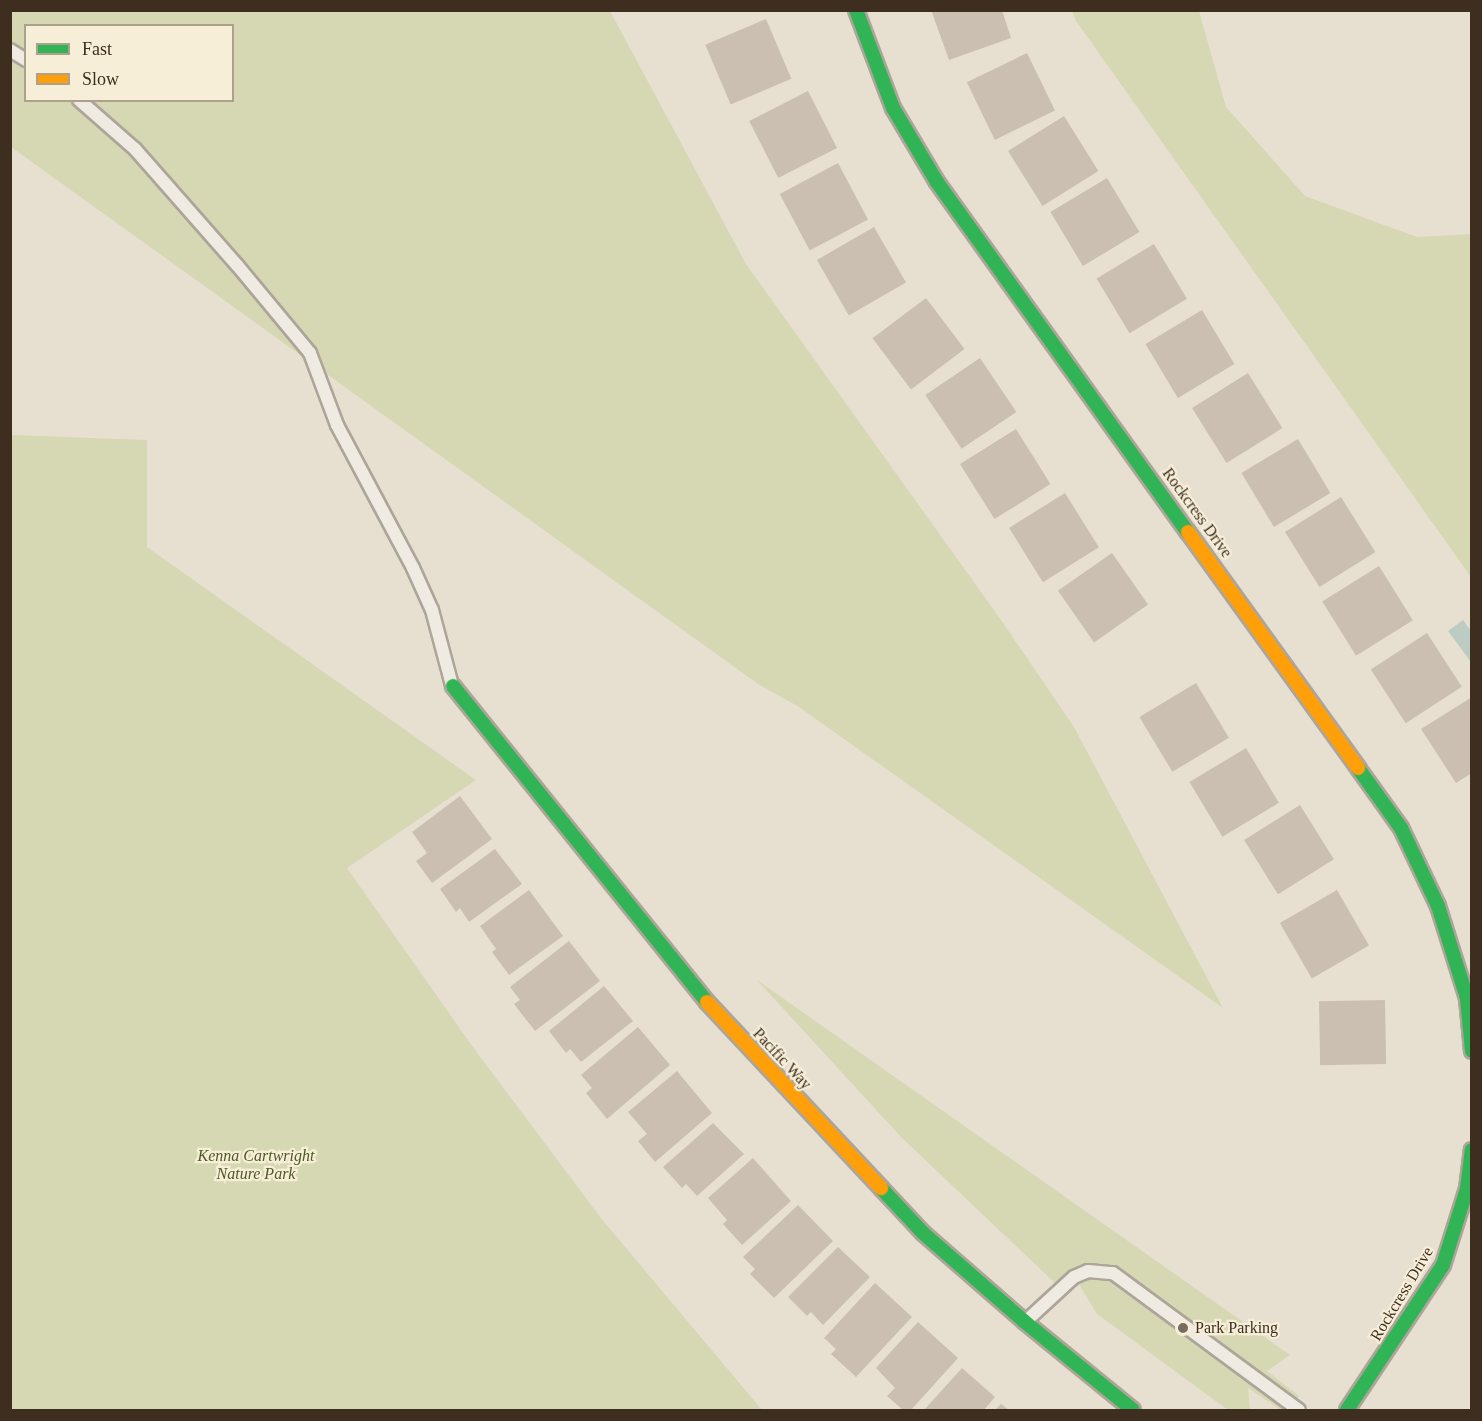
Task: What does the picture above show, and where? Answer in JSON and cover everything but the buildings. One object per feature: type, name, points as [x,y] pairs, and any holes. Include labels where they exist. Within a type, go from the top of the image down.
[{"type":"street","name":"Rockcress Drive","points":[[856,10],[893,108],[937,182],[1401,828],[1438,906],[1467,998],[1472,1052]]},
{"type":"street","name":"Pacific Way","points":[[453,686],[715,1012],[923,1233],[1025,1322],[1133,1410]]},
{"type":"street","name":"Rockcress Drive","points":[[1347,1410],[1443,1264],[1467,1189],[1472,1150]]},
{"type":"lane","points":[[10,50],[24,59]]},
{"type":"lane","points":[[80,102],[135,149],[237,265],[310,353],[337,425],[413,568],[432,610],[453,686]]},
{"type":"lane","points":[[1025,1322],[1074,1277],[1088,1271],[1113,1273],[1189,1332],[1299,1410]]},
{"type":"green space","points":[[11,11],[610,11],[746,264],[1001,620],[1074,727],[1223,1008],[799,707],[758,684],[11,147]]},
{"type":"green space","points":[[1072,11],[1199,11],[1226,107],[1305,196],[1417,237],[1471,234],[1471,577],[1076,21]]},
{"type":"green space","name":"Kenna Cartwright Nature Park","points":[[11,435],[147,440],[147,547],[476,780],[347,868],[475,1050],[600,1217],[762,1410],[11,1410]]},
{"type":"green space","points":[[757,980],[1290,1355],[1267,1371],[1299,1396],[1289,1410],[1281,1410],[1248,1388],[1250,1410],[1228,1410],[1097,1314],[1073,1274],[1055,1283],[901,1137]]},
{"type":"shaded area","points":[[1463,620],[1471,631],[1471,662],[1448,631]]},
{"type":"traffic: fast","points":[[856,10],[893,108],[937,182],[1188,532]]},
{"type":"traffic: fast","points":[[453,686],[707,1002]]},
{"type":"traffic: fast","points":[[1358,768],[1401,828],[1438,906],[1467,998],[1472,1051]]},
{"type":"traffic: fast","points":[[1347,1410],[1443,1265],[1467,1189],[1472,1150]]},
{"type":"traffic: fast","points":[[881,1188],[923,1233],[1025,1322],[1133,1410]]},
{"type":"traffic: slow","points":[[1188,532],[1358,768]]},
{"type":"traffic: slow","points":[[707,1002],[881,1188]]},
{"type":"place","name":"Park Parking","points":[[1183,1328]]}]
